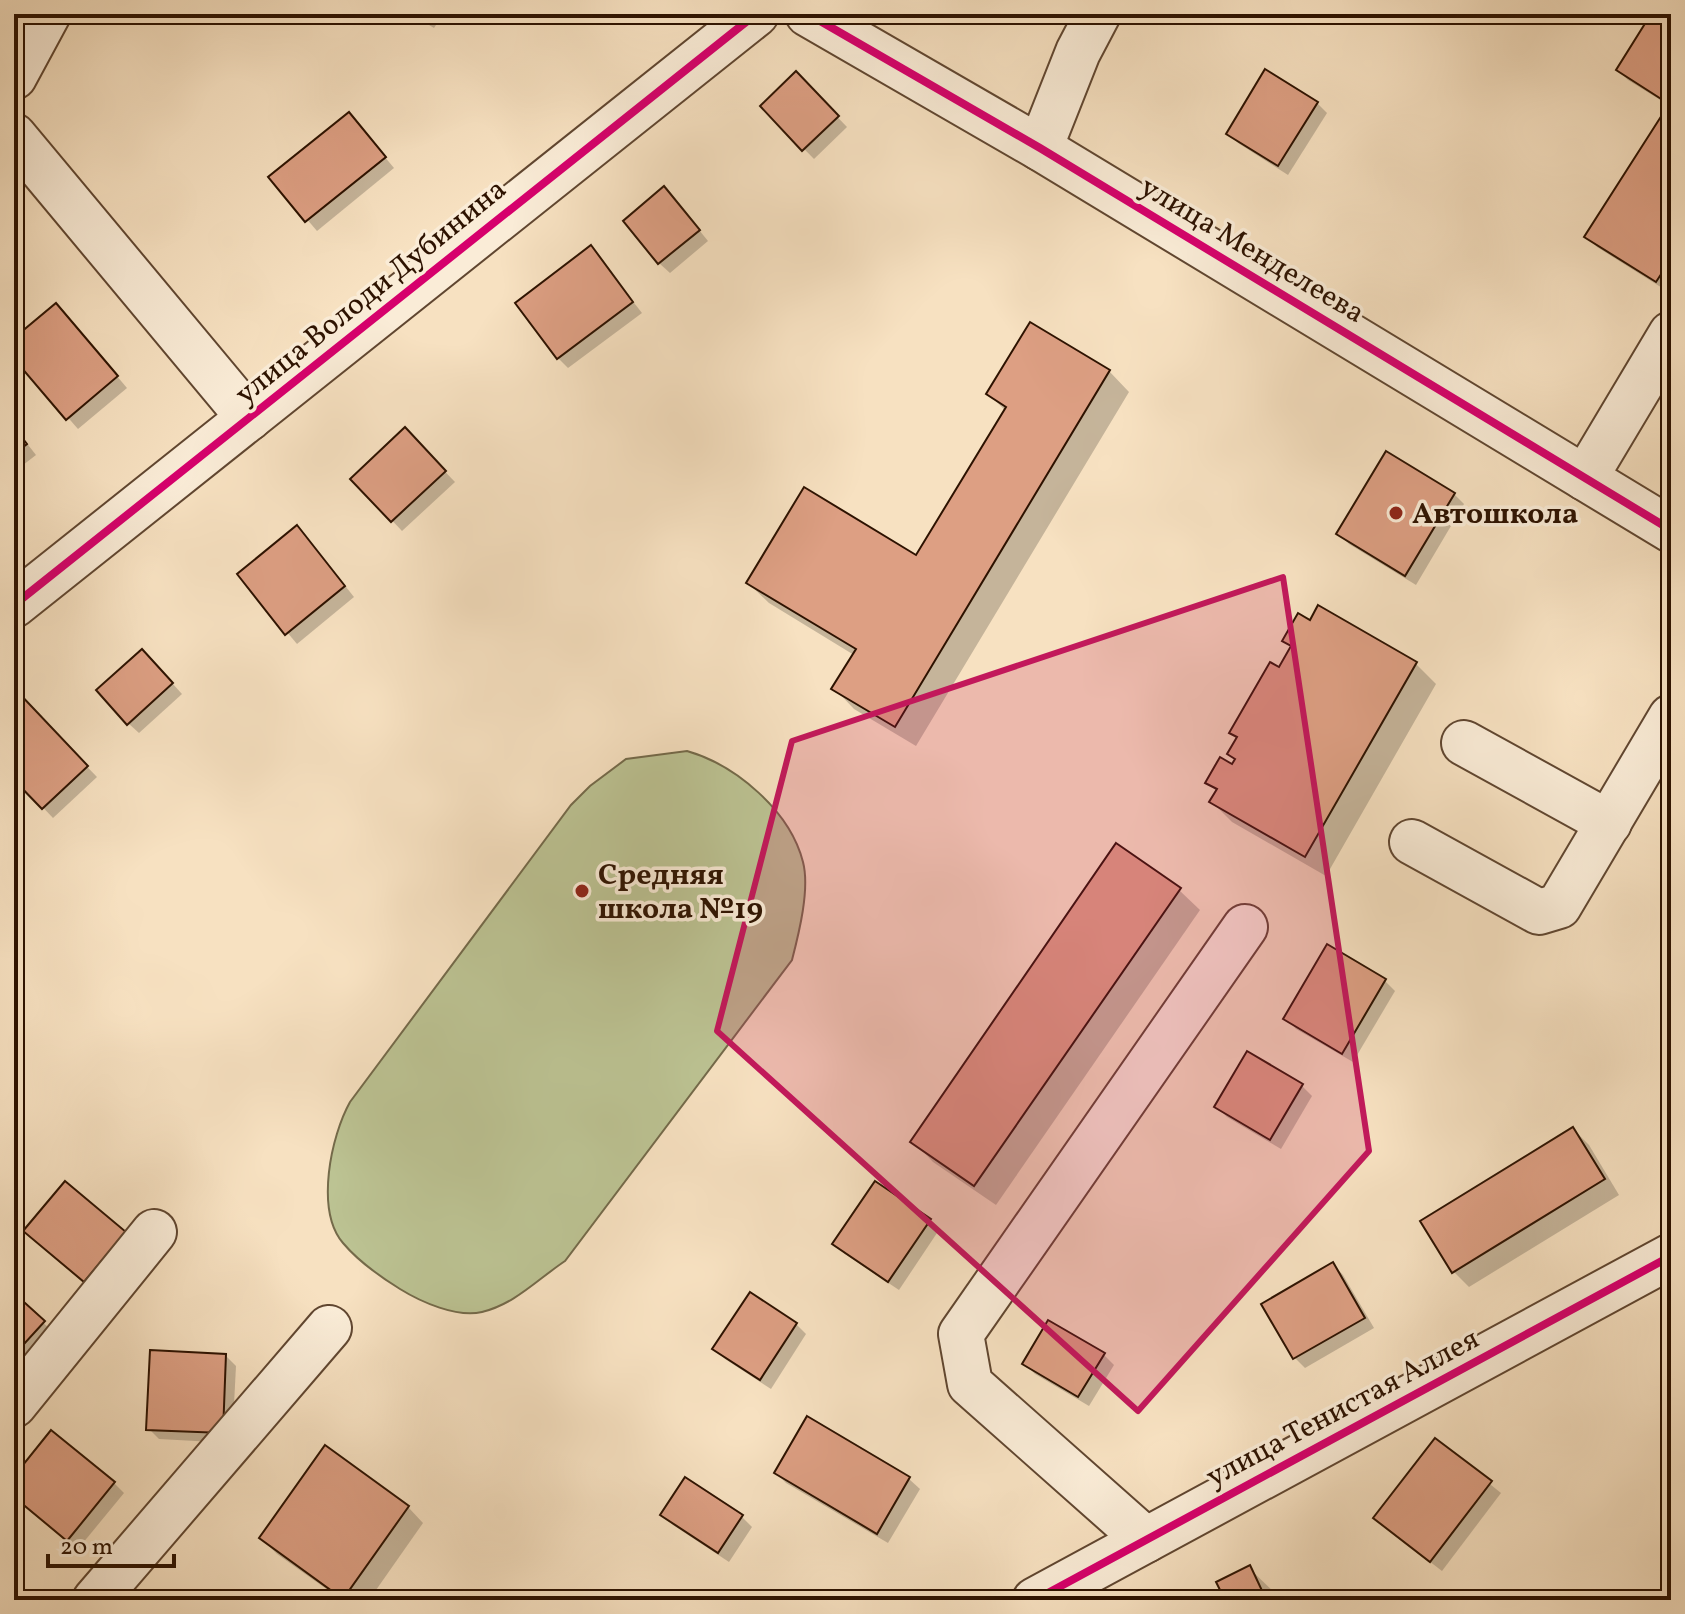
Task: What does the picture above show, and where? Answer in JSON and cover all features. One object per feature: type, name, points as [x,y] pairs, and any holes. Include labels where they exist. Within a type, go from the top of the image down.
[{"type":"street","points":[[14,77],[48,14]]},
{"type":"street","name":"улица Володи Дубинина","points":[[14,605],[756,14]]},
{"type":"street","name":"улица Менделеева","points":[[808,14],[1040,148],[1671,530]]},
{"type":"street","points":[[1040,148],[1078,52],[1098,14]]},
{"type":"street","points":[[14,136],[249,418]]},
{"type":"street","points":[[1585,478],[1671,334]]},
{"type":"street","points":[[1412,842],[1539,912],[1559,906],[1671,717]]},
{"type":"street","points":[[1464,743],[1609,823]]},
{"type":"street","points":[[1146,1540],[970,1384],[961,1334],[1245,927]]},
{"type":"street","points":[[14,1405],[154,1232]]},
{"type":"street","name":"улица Тенистая Аллея","points":[[1035,1600],[1671,1256]]},
{"type":"street","points":[[95,1600],[329,1328]]},
{"type":"highlighted area","points":[[1283,577],[1369,1151],[1138,1411],[717,1031],[792,741]]},
{"type":"green space","points":[[687,751],[724,767],[742,779],[774,808],[796,843],[803,862],[805,885],[803,911],[792,960],[565,1261],[516,1297],[482,1312],[451,1311],[418,1299],[377,1274],[343,1243],[334,1229],[328,1193],[329,1173],[343,1116],[350,1102],[571,805],[626,759]]},
{"type":"building","points":[[1651,14],[1671,14],[1669,104],[1616,70]]},
{"type":"building","points":[[1265,69],[1318,102],[1278,166],[1226,134]]},
{"type":"building","points":[[796,71],[839,116],[802,151],[760,106]]},
{"type":"building","points":[[1669,104],[1671,259],[1656,282],[1584,237]]},
{"type":"building","points":[[349,112],[386,157],[305,222],[268,177]]},
{"type":"building","points":[[664,186],[700,230],[658,264],[623,221]]},
{"type":"building","points":[[591,245],[633,302],[557,359],[515,303]]},
{"type":"building","points":[[56,303],[118,376],[66,420],[14,359],[14,338]]},
{"type":"building","points":[[1030,322],[1110,370],[895,727],[831,689],[856,649],[746,583],[804,487],[916,555],[1006,407],[986,394]]},
{"type":"building","points":[[14,427],[27,444],[14,454]]},
{"type":"building","points":[[405,427],[446,471],[391,522],[350,479]]},
{"type":"building","name":"Автошкола","points":[[1386,451],[1455,493],[1405,576],[1336,534]]},
{"type":"building","points":[[297,525],[345,586],[285,635],[237,574]]},
{"type":"building","points":[[1318,605],[1417,662],[1305,857],[1209,802],[1217,789],[1205,783],[1220,757],[1232,764],[1235,759],[1227,754],[1237,737],[1229,733],[1270,662],[1279,667],[1291,646],[1282,641],[1298,613],[1310,620]]},
{"type":"building","points":[[142,649],[173,683],[127,725],[96,690]]},
{"type":"building","points":[[16,690],[88,766],[42,809],[14,780]]},
{"type":"building","points":[[1116,843],[1181,888],[974,1186],[910,1142]]},
{"type":"building","points":[[1327,944],[1386,979],[1342,1054],[1283,1019]]},
{"type":"building","points":[[1247,1051],[1303,1084],[1270,1140],[1214,1107]]},
{"type":"building","points":[[1573,1127],[1605,1179],[1452,1273],[1420,1221]]},
{"type":"building","points":[[65,1181],[126,1232],[84,1282],[23,1231]]},
{"type":"building","points":[[875,1181],[931,1219],[888,1282],[832,1244]]},
{"type":"building","points":[[1333,1262],[1365,1318],[1293,1359],[1261,1304]]},
{"type":"building","points":[[750,1292],[797,1323],[760,1380],[712,1349]]},
{"type":"building","points":[[14,1293],[45,1321],[14,1355]]},
{"type":"building","points":[[1048,1320],[1105,1353],[1078,1397],[1022,1364]]},
{"type":"building","points":[[150,1350],[226,1354],[223,1433],[146,1430]]},
{"type":"building","points":[[807,1416],[910,1477],[877,1534],[774,1473]]},
{"type":"building","points":[[51,1430],[115,1482],[67,1541],[14,1497],[14,1476]]},
{"type":"building","points":[[1435,1438],[1492,1481],[1430,1562],[1373,1518]]},
{"type":"building","points":[[325,1445],[409,1506],[343,1599],[259,1538]]},
{"type":"building","points":[[685,1477],[743,1515],[718,1553],[660,1515]]},
{"type":"building","points":[[1250,1565],[1264,1595],[1270,1592],[1274,1600],[1225,1600],[1216,1582]]},
{"type":"cycle path","points":[[14,605],[756,14]]},
{"type":"cycle path","points":[[808,14],[1040,148],[1671,530]]},
{"type":"cycle path","points":[[1035,1600],[1671,1256]]},
{"type":"place","name":"Автошкола","points":[[1396,513]]},
{"type":"place","name":"Средняя школа №19","points":[[582,891]]}]
